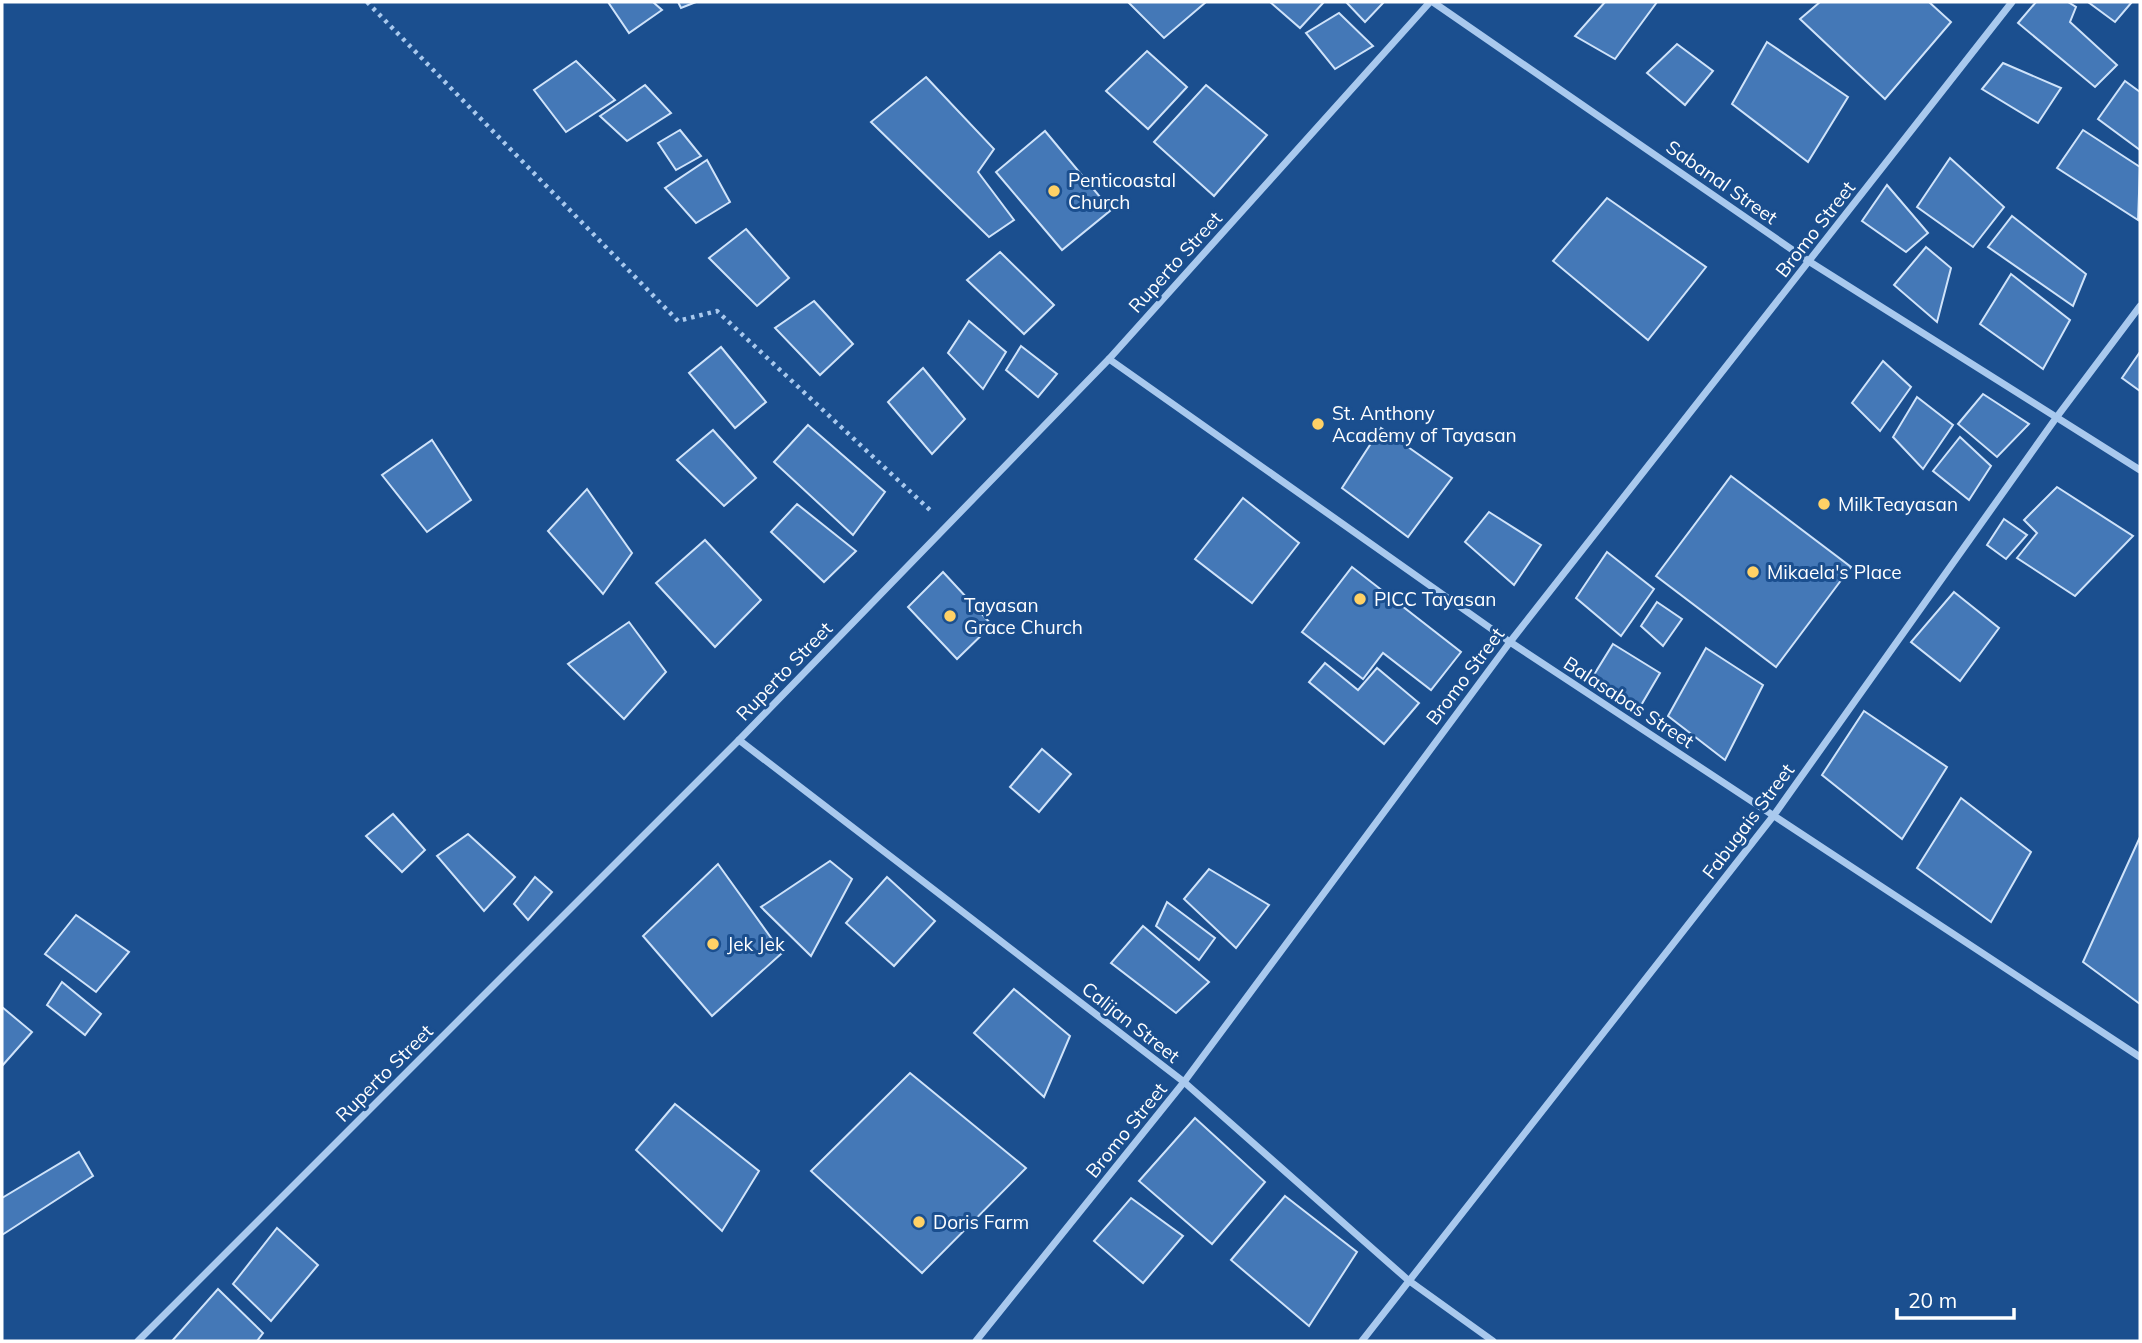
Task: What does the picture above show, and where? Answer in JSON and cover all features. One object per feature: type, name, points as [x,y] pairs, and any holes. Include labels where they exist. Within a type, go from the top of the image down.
[{"type":"street","name":"Ruperto Street","points":[[138,1341],[739,740],[1109,359],[1432,2]]},
{"type":"street","name":"Sabanal Street","points":[[1432,2],[1810,262],[2140,470]]},
{"type":"street","name":"Bromo Street","points":[[976,1341],[1184,1082],[1510,642],[2012,2]]},
{"type":"street","name":"Fabugais Street","points":[[1362,1341],[1774,815],[2056,418],[2140,306]]},
{"type":"street","name":"Balasabas Street","points":[[1109,359],[1510,642],[2140,1057]]},
{"type":"street","name":"Calijan Street","points":[[739,740],[1184,1082],[1408,1280],[1493,1341]]},
{"type":"path","points":[[367,2],[678,321],[717,311],[947,525]]},
{"type":"building","points":[[608,2],[653,2],[662,10],[629,33]]},
{"type":"building","points":[[678,2],[696,2],[681,8]]},
{"type":"building","points":[[1128,2],[1206,2],[1164,38]]},
{"type":"building","points":[[1270,2],[1324,2],[1300,28]]},
{"type":"building","points":[[1346,2],[1384,2],[1365,22]]},
{"type":"building","points":[[1605,2],[1657,2],[1615,59],[1575,36]]},
{"type":"building","points":[[1820,2],[1929,2],[1951,22],[1885,99],[1800,19]]},
{"type":"building","points":[[2036,2],[2068,2],[2076,7],[2070,22],[2117,65],[2095,87],[2018,23]]},
{"type":"building","points":[[2088,2],[2132,2],[2115,22]]},
{"type":"building","points":[[1339,13],[1373,46],[1335,69],[1306,33]]},
{"type":"building","points":[[1767,42],[1848,97],[1808,162],[1732,104]]},
{"type":"building","points":[[1677,44],[1713,71],[1685,105],[1647,73]]},
{"type":"building","points":[[1147,51],[1187,87],[1148,129],[1106,91]]},
{"type":"building","points":[[576,61],[615,100],[566,132],[534,90]]},
{"type":"building","points":[[2003,63],[2061,88],[2038,123],[1982,89]]},
{"type":"building","points":[[926,77],[994,149],[978,172],[1014,220],[989,237],[871,122]]},
{"type":"building","points":[[2125,81],[2140,92],[2140,150],[2098,119]]},
{"type":"building","points":[[645,85],[671,113],[627,141],[600,116]]},
{"type":"building","points":[[1206,85],[1267,135],[1214,196],[1154,142]]},
{"type":"building","points":[[680,130],[701,156],[676,170],[658,143]]},
{"type":"building","points":[[2083,130],[2140,167],[2138,220],[2057,168]]},
{"type":"building","name":"Penticoastal Church","points":[[1045,131],[1111,210],[1062,250],[996,172]]},
{"type":"building","points":[[1950,158],[2004,207],[1973,247],[1917,207]]},
{"type":"building","points":[[707,160],[730,202],[696,223],[665,188]]},
{"type":"building","points":[[1887,185],[1928,233],[1906,252],[1862,221]]},
{"type":"building","points":[[1607,198],[1706,267],[1648,340],[1553,261]]},
{"type":"building","points":[[2012,216],[2086,274],[2073,306],[1988,247]]},
{"type":"building","points":[[746,229],[789,278],[757,306],[709,258]]},
{"type":"building","points":[[1926,247],[1951,268],[1937,322],[1894,285]]},
{"type":"building","points":[[1000,252],[1054,305],[1024,334],[967,280]]},
{"type":"building","points":[[2011,274],[2070,320],[2043,369],[1980,324]]},
{"type":"building","points":[[814,301],[853,344],[820,375],[775,328]]},
{"type":"building","points":[[969,321],[1006,352],[983,389],[948,353]]},
{"type":"building","points":[[1021,346],[1057,374],[1038,397],[1006,370]]},
{"type":"building","points":[[721,347],[766,402],[735,428],[689,373]]},
{"type":"building","points":[[2140,352],[2140,391],[2122,378]]},
{"type":"building","points":[[1883,361],[1911,387],[1880,431],[1852,403]]},
{"type":"building","points":[[923,368],[965,419],[932,454],[888,402]]},
{"type":"building","points":[[1983,394],[2029,424],[1997,457],[1958,424]]},
{"type":"building","points":[[1917,397],[1953,425],[1923,469],[1893,437]]},
{"type":"building","points":[[808,425],[885,492],[853,535],[774,462]]},
{"type":"building","points":[[1381,428],[1452,478],[1408,537],[1342,488]]},
{"type":"building","points":[[713,430],[756,478],[724,506],[677,460]]},
{"type":"building","points":[[1960,437],[1991,466],[1969,500],[1933,471]]},
{"type":"building","points":[[432,440],[471,500],[427,532],[382,475]]},
{"type":"building","name":"Mikaela's Place","points":[[1731,476],[1851,567],[1776,667],[1656,576]]},
{"type":"building","points":[[2057,487],[2133,536],[2075,596],[2017,558],[2037,533],[2024,520]]},
{"type":"building","points":[[587,489],[632,553],[603,594],[548,531]]},
{"type":"building","points":[[1243,498],[1299,543],[1252,603],[1195,559]]},
{"type":"building","points":[[797,504],[856,551],[824,582],[771,532]]},
{"type":"building","points":[[1489,512],[1541,545],[1514,585],[1465,542]]},
{"type":"building","points":[[2004,519],[2027,535],[2006,559],[1987,545]]},
{"type":"building","points":[[705,540],[761,600],[715,647],[656,583]]},
{"type":"building","points":[[1607,552],[1654,589],[1621,636],[1576,598]]},
{"type":"building","name":"PICC Tayasan","points":[[1352,567],[1461,652],[1431,690],[1383,653],[1363,679],[1302,632]]},
{"type":"building","name":"Tayasan Grace Church","points":[[943,572],[992,625],[957,659],[908,607]]},
{"type":"building","points":[[1954,592],[1999,628],[1960,681],[1911,642]]},
{"type":"building","points":[[1657,602],[1682,619],[1663,646],[1641,626]]},
{"type":"building","points":[[629,622],[666,672],[624,719],[568,664]]},
{"type":"building","points":[[1613,644],[1660,673],[1640,707],[1592,678]]},
{"type":"building","points":[[1706,648],[1763,685],[1725,760],[1668,716]]},
{"type":"building","points":[[1325,663],[1358,690],[1377,668],[1419,703],[1384,744],[1309,682]]},
{"type":"building","points":[[1864,711],[1947,767],[1902,839],[1822,775]]},
{"type":"building","points":[[1042,749],[1071,774],[1039,812],[1010,787]]},
{"type":"building","points":[[1961,798],[2031,852],[1991,922],[1917,868]]},
{"type":"building","points":[[393,814],[425,850],[402,872],[366,836]]},
{"type":"building","points":[[468,834],[515,877],[484,911],[437,856]]},
{"type":"building","points":[[2140,837],[2140,1004],[2083,962]]},
{"type":"building","points":[[830,861],[852,879],[811,956],[761,907]]},
{"type":"building","name":"Jek Jek","points":[[718,864],[782,953],[712,1016],[643,936]]},
{"type":"building","points":[[1209,869],[1269,905],[1236,948],[1184,899]]},
{"type":"building","points":[[535,877],[552,892],[528,920],[514,904]]},
{"type":"building","points":[[887,877],[935,921],[894,966],[846,923]]},
{"type":"building","points":[[1167,902],[1215,938],[1199,960],[1156,926]]},
{"type":"building","points":[[76,915],[129,952],[96,992],[45,954]]},
{"type":"building","points":[[1143,926],[1209,982],[1176,1013],[1111,963]]},
{"type":"building","points":[[62,982],[101,1014],[85,1035],[47,1005]]},
{"type":"building","points":[[1014,989],[1070,1036],[1044,1097],[974,1033]]},
{"type":"building","points":[[2,1007],[32,1032],[2,1066]]},
{"type":"building","name":"Doris Farm","points":[[910,1073],[1026,1168],[922,1273],[811,1171]]},
{"type":"building","points":[[675,1104],[759,1171],[722,1231],[636,1150]]},
{"type":"building","points":[[1195,1118],[1265,1182],[1212,1244],[1139,1181]]},
{"type":"building","points":[[79,1152],[93,1176],[2,1235],[2,1198]]},
{"type":"building","points":[[1285,1196],[1357,1252],[1309,1326],[1231,1260]]},
{"type":"building","points":[[1131,1198],[1183,1236],[1143,1283],[1094,1241]]},
{"type":"building","points":[[277,1228],[318,1265],[271,1321],[233,1284]]},
{"type":"building","points":[[218,1289],[263,1333],[257,1341],[172,1341]]},
{"type":"place","name":"Penticoastal Church","points":[[1054,191]]},
{"type":"place","name":"St. Anthony Academy of Tayasan","points":[[1318,424]]},
{"type":"place","name":"MilkTeayasan","points":[[1824,504]]},
{"type":"place","name":"Mikaela's Place","points":[[1753,572]]},
{"type":"place","name":"PICC Tayasan","points":[[1360,599]]},
{"type":"place","name":"Tayasan Grace Church","points":[[950,616]]},
{"type":"place","name":"Jek Jek","points":[[713,944]]},
{"type":"place","name":"Doris Farm","points":[[919,1222]]}]
